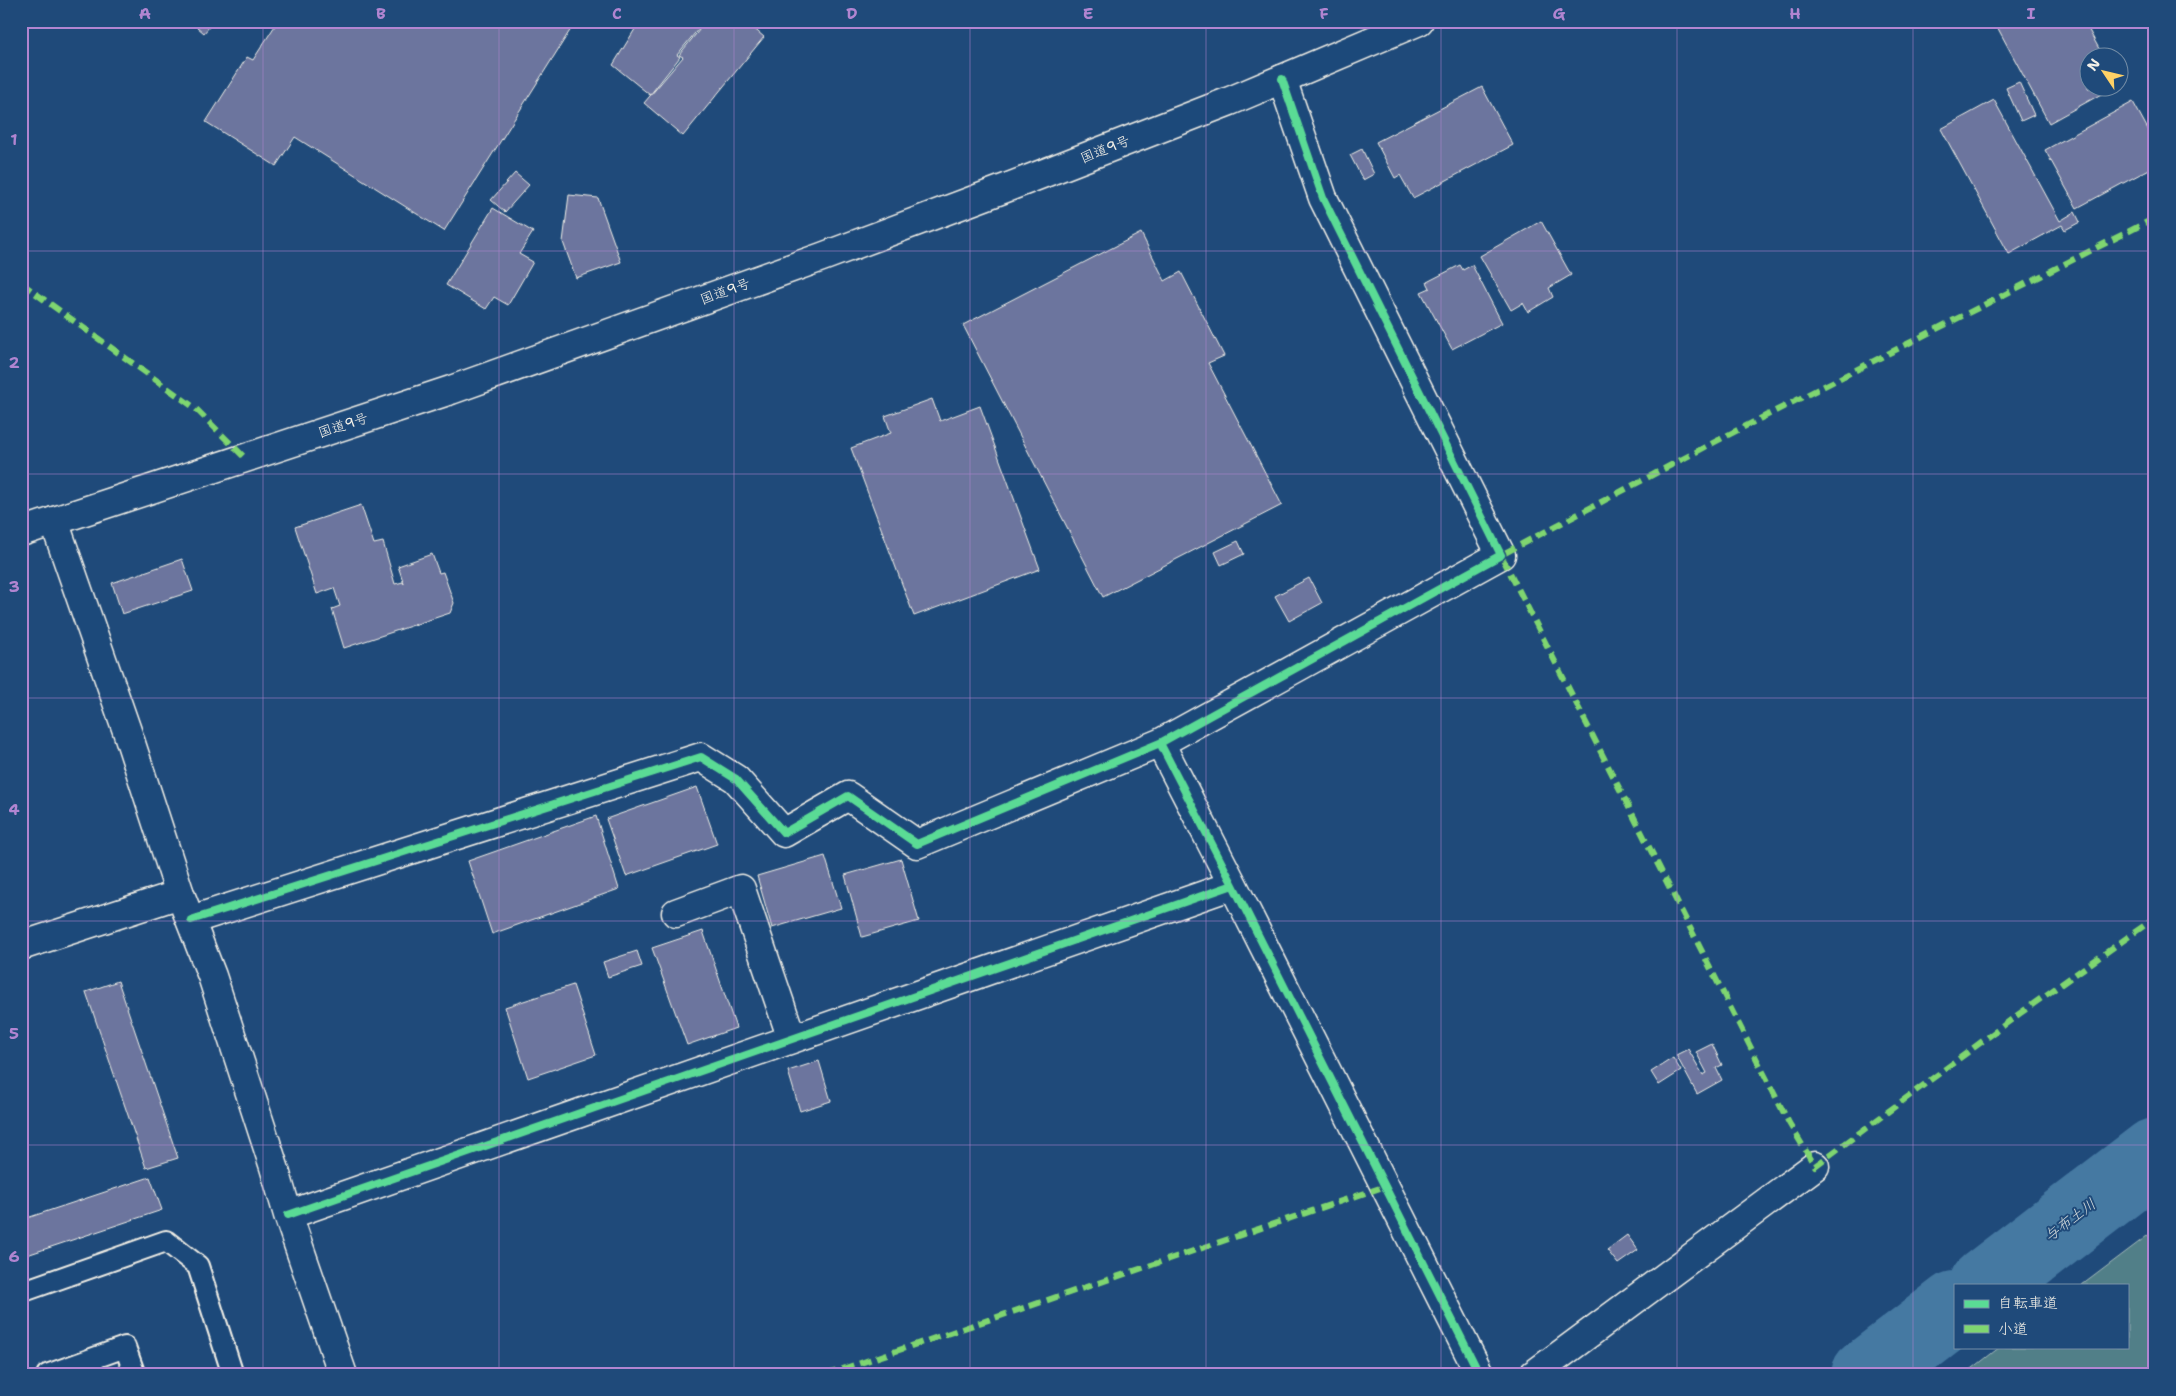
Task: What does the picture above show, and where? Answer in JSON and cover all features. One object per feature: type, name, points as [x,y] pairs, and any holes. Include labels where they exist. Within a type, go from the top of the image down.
[{"type":"main road","name":"国道9号","points":[[21,532],[451,390],[812,260],[1006,188],[1282,79],[1419,21]]},
{"type":"main road","points":[[191,920],[701,757],[736,779],[784,833],[848,796],[917,844],[1160,743],[1501,555],[1323,198],[1282,79]]},
{"type":"main road","points":[[54,521],[127,731],[180,894],[215,985],[288,1215],[343,1375]]},
{"type":"main road","points":[[1160,743],[1480,1375]]},
{"type":"main road","points":[[288,1215],[1233,884]]},
{"type":"main road","points":[[676,912],[741,889],[792,1039]]},
{"type":"main road","points":[[21,946],[180,894]]},
{"type":"main road","points":[[1533,1375],[1815,1166]]},
{"type":"lane","points":[[21,1292],[166,1241],[198,1266],[233,1375]]},
{"type":"lane","points":[[46,1375],[125,1347],[135,1375]]},
{"type":"green space","points":[[2155,1230],[2155,1375],[1964,1375],[1999,1348],[2128,1348],[2128,1284],[2083,1284]]},
{"type":"building","points":[[190,21],[214,21],[204,33]]},
{"type":"building","points":[[278,21],[576,21],[444,231],[295,137],[276,166],[206,122],[247,57],[253,60]]},
{"type":"building","points":[[640,21],[710,21],[707,24],[704,22],[677,55],[680,57],[650,95],[613,65]]},
{"type":"building","points":[[713,21],[745,21],[764,37],[683,136],[644,103],[683,57],[679,55],[704,24],[708,27]]},
{"type":"building","points":[[1994,21],[2084,21],[2099,48],[2078,48],[2078,98],[2094,98],[2049,123]]},
{"type":"building","points":[[2019,82],[2034,115],[2021,121],[2006,88]]},
{"type":"building","points":[[1482,87],[1513,145],[1413,198],[1400,175],[1395,178],[1376,142]]},
{"type":"building","points":[[1994,100],[2060,221],[2075,212],[2080,222],[2065,230],[2062,225],[2009,254],[1941,129]]},
{"type":"building","points":[[2133,102],[2155,142],[2155,166],[2077,208],[2045,150]]},
{"type":"building","points":[[1362,149],[1374,174],[1363,180],[1350,155]]},
{"type":"building","points":[[515,173],[529,185],[505,212],[491,200]]},
{"type":"building","points":[[569,195],[598,198],[621,262],[576,278],[563,242]]},
{"type":"building","points":[[493,208],[533,232],[519,254],[533,262],[508,305],[494,297],[486,309],[446,285]]},
{"type":"building","points":[[1541,221],[1571,275],[1549,288],[1553,297],[1528,312],[1523,303],[1511,310],[1480,256]]},
{"type":"building","points":[[1141,233],[1165,281],[1181,272],[1224,356],[1208,363],[1282,505],[1103,597],[963,325]]},
{"type":"building","points":[[1460,265],[1463,270],[1472,265],[1502,323],[1452,349],[1421,292],[1430,288],[1427,282]]},
{"type":"building","points":[[932,399],[940,421],[980,406],[1040,569],[914,616],[851,448],[891,433],[885,416]]},
{"type":"building","points":[[361,505],[374,544],[383,542],[395,584],[403,582],[404,584],[398,566],[432,554],[439,573],[443,572],[454,603],[450,613],[344,648],[332,609],[340,606],[334,588],[317,594],[295,527]]},
{"type":"building","points":[[1238,541],[1244,554],[1221,565],[1215,552]]},
{"type":"building","points":[[182,559],[193,591],[122,614],[112,583]]},
{"type":"building","points":[[1309,578],[1322,603],[1289,621],[1275,596]]},
{"type":"building","points":[[697,787],[717,844],[626,876],[606,819]]},
{"type":"building","points":[[596,816],[619,889],[492,934],[468,861]]},
{"type":"building","points":[[825,856],[841,908],[772,928],[757,876]]},
{"type":"building","points":[[901,859],[919,921],[862,937],[845,875]]},
{"type":"building","points":[[703,931],[736,1028],[687,1045],[652,948]]},
{"type":"building","points":[[637,951],[642,966],[608,977],[603,962]]},
{"type":"building","points":[[118,981],[178,1158],[146,1168],[86,992]]},
{"type":"building","points":[[573,985],[596,1055],[528,1078],[505,1007]]},
{"type":"building","points":[[1712,1044],[1722,1065],[1716,1068],[1722,1080],[1697,1094],[1676,1055],[1688,1049],[1703,1075],[1707,1073],[1696,1052]]},
{"type":"building","points":[[1673,1058],[1681,1071],[1659,1085],[1651,1072]]},
{"type":"building","points":[[819,1061],[831,1101],[800,1111],[788,1071]]},
{"type":"building","points":[[150,1177],[162,1210],[21,1257],[21,1220]]},
{"type":"building","points":[[1627,1235],[1638,1250],[1618,1264],[1607,1250]]},
{"type":"waterway","name":"与布土川","points":[[1987,1284],[2155,1155]]},
{"type":"waterway","name":"与布土川","points":[[1868,1375],[1954,1309]]},
{"type":"marked path","points":[[2155,218],[1728,435],[1501,555],[1789,1123],[1815,1166],[2019,1014],[2155,918]]},
{"type":"marked path","points":[[21,283],[195,408],[245,458]]},
{"type":"marked path","points":[[825,1375],[1386,1186]]},
{"type":"cycle path","points":[[1282,79],[1323,198],[1501,555],[1160,743],[1480,1375]]},
{"type":"cycle path","points":[[191,920],[701,757],[736,779],[784,833],[848,796],[917,844],[1160,743]]},
{"type":"cycle path","points":[[288,1215],[1233,885]]}]
